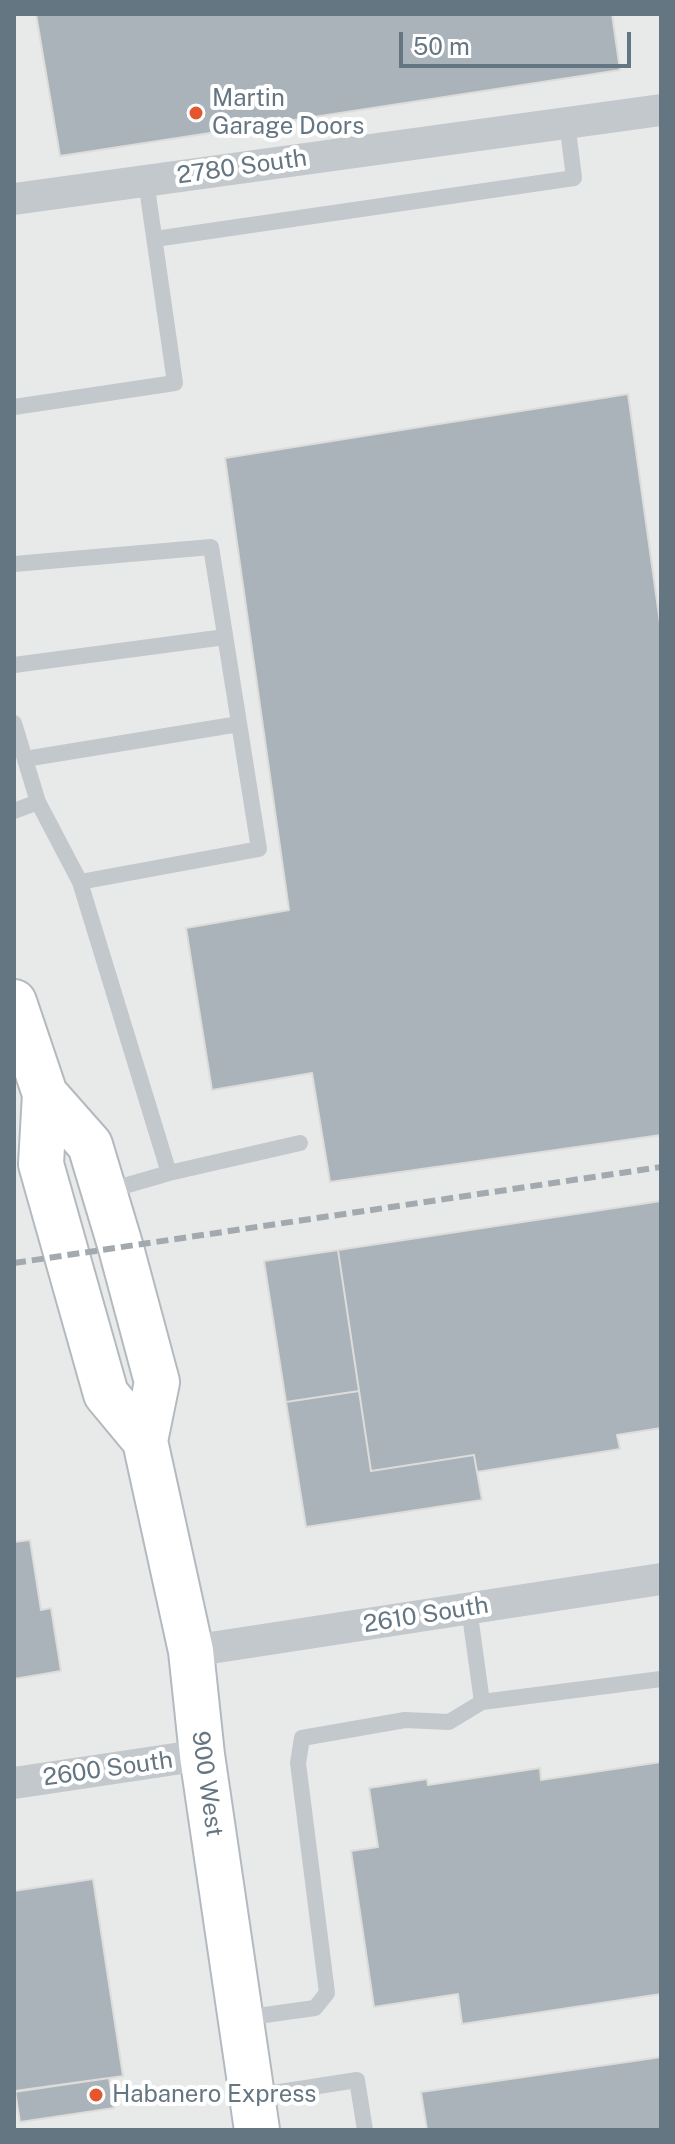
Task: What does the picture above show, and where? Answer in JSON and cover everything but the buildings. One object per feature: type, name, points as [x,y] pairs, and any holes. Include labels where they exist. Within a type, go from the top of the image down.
[{"type":"main road","name":"900 West","points":[[14,1002],[45,1094],[41,1164],[106,1394],[145,1441]]},
{"type":"main road","name":"900 West","points":[[45,1094],[90,1145],[157,1382],[145,1441],[191,1651],[202,1755],[255,2113]]},
{"type":"street","name":"2780 South","points":[[14,199],[661,110]]},
{"type":"street","name":"2610 South","points":[[191,1651],[661,1579]]},
{"type":"street","name":"2600 South","points":[[14,1783],[202,1755]]},
{"type":"lane","points":[[155,239],[574,178],[567,122]]},
{"type":"lane","points":[[14,407],[175,383],[146,181]]},
{"type":"lane","points":[[14,564],[211,547],[259,849],[80,882]]},
{"type":"lane","points":[[14,665],[225,637]]},
{"type":"lane","points":[[14,723],[38,802],[80,882],[169,1173]]},
{"type":"lane","points":[[25,759],[239,724]]},
{"type":"lane","points":[[14,811],[38,802]]},
{"type":"lane","points":[[105,1192],[169,1173],[300,1143]]},
{"type":"lane","points":[[469,1608],[482,1702]]},
{"type":"lane","points":[[242,2018],[315,2008],[327,1993],[298,1763],[302,1738],[405,1720],[449,1722],[482,1702],[661,1679]]},
{"type":"lane","points":[[255,2113],[357,2080],[365,2130]]},
{"type":"shaded area","points":[[14,14],[661,14],[661,2130],[14,2130]]},
{"type":"railway","points":[[14,1263],[661,1167]]},
{"type":"place","name":"Martin Garage Doors","points":[[196,113]]},
{"type":"place","name":"Habanero Express","points":[[96,2095]]}]
